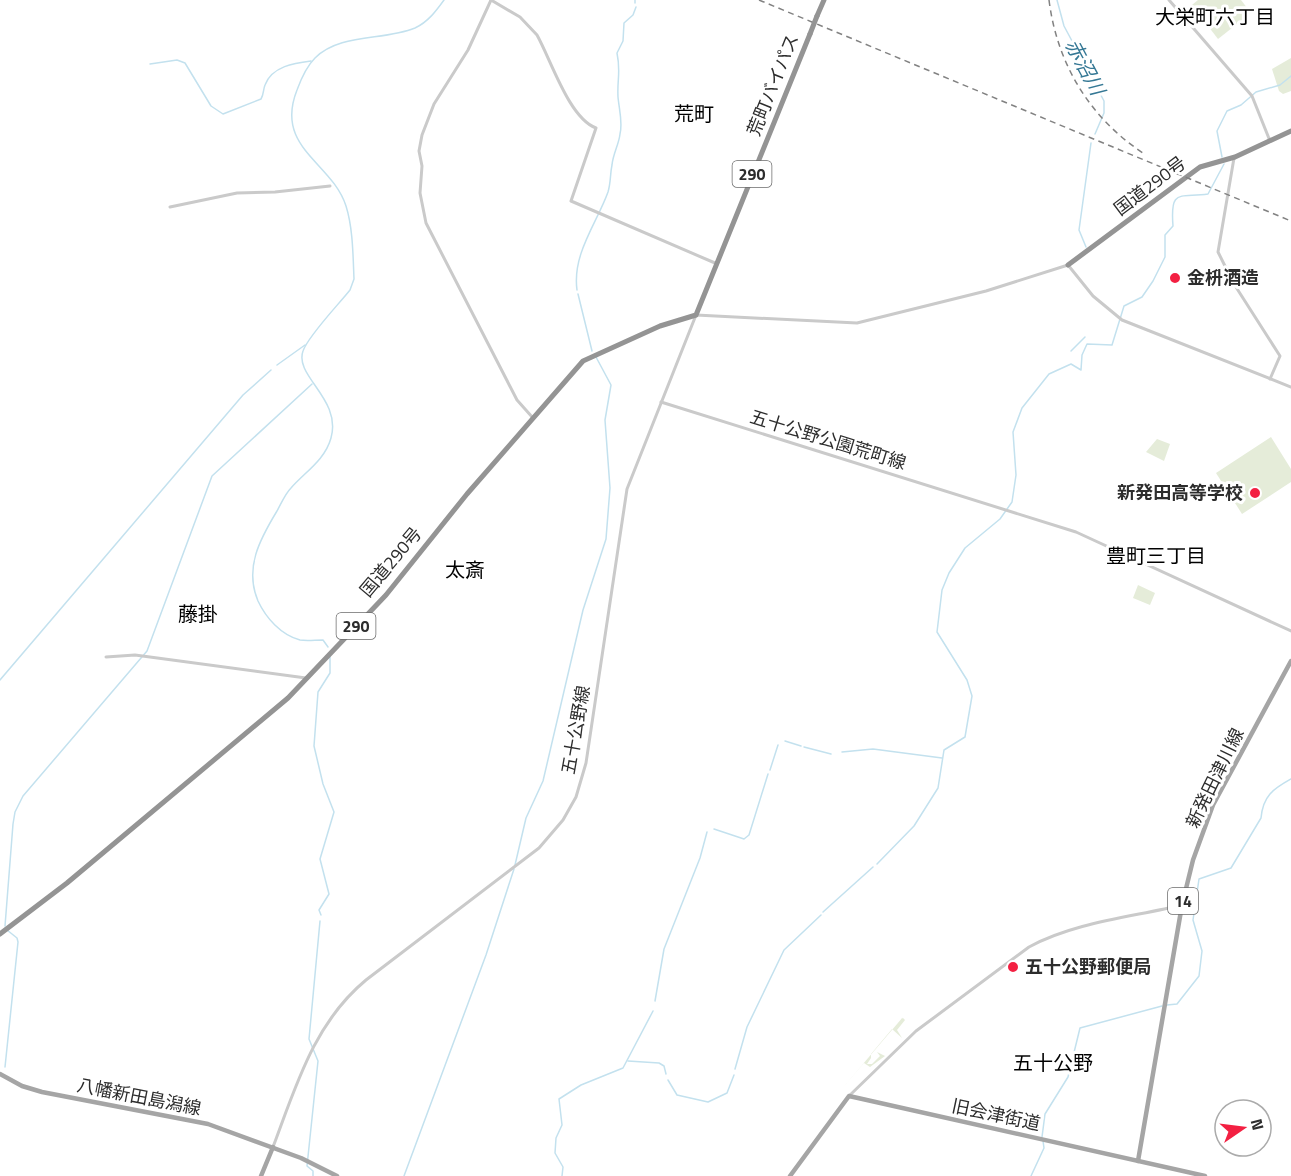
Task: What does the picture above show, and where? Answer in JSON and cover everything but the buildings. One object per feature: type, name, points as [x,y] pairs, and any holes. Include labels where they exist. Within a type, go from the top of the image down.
[{"type":"highway","name":"荒町バイパス","points":[[696,315],[715,263],[824,0]]},
{"type":"highway","name":"国道290号","points":[[1068,266],[1200,167],[1235,157],[1291,131]]},
{"type":"highway","name":"国道290号","points":[[0,934],[67,883],[288,698],[386,595],[533,418],[588,358],[660,326],[696,315]]},
{"type":"main road","name":"新発田津川線","points":[[1138,1161],[1182,905],[1191,866],[1213,805],[1291,661]]},
{"type":"main road","name":"八幡新田島潟線","points":[[0,1074],[31,1089],[208,1124],[273,1147]]},
{"type":"main road","points":[[790,1176],[849,1096]]},
{"type":"main road","name":"旧会津街道","points":[[849,1096],[1138,1161]]},
{"type":"main road","points":[[261,1176],[273,1147],[311,1162],[337,1176]]},
{"type":"main road","points":[[1138,1161],[1205,1176]]},
{"type":"street","points":[[533,418],[517,400],[426,223],[420,193],[422,166],[419,151],[434,104],[468,50],[491,0],[529,24],[578,114],[588,125],[597,128],[571,201],[715,263]]},
{"type":"street","points":[[1169,0],[1250,95],[1270,141]]},
{"type":"street","points":[[1235,157],[1218,252],[1234,285],[1280,356],[1270,379]]},
{"type":"street","points":[[170,207],[237,193],[303,190],[330,186]]},
{"type":"street","points":[[696,315],[857,323],[981,292],[1068,266],[1093,296],[1120,319],[1291,387]]},
{"type":"street","name":"五十公野線","points":[[273,1147],[308,1057],[321,1032],[342,1002],[366,980],[539,848],[556,829],[572,804],[586,763],[627,489],[696,315]]},
{"type":"street","name":"五十公野公園荒町線","points":[[661,402],[1092,539],[1291,631]]},
{"type":"street","points":[[106,657],[140,656],[308,678]]},
{"type":"street","points":[[849,1096],[916,1031],[1029,946],[1043,939],[1086,927],[1182,905]]},
{"type":"green space","points":[[1198,0],[1241,0],[1251,13],[1218,39],[1192,5]]},
{"type":"green space","points":[[1291,58],[1291,91],[1283,94],[1279,91],[1272,69]]},
{"type":"green space","points":[[1271,437],[1291,469],[1291,482],[1242,514],[1216,473]]},
{"type":"green space","points":[[1157,439],[1170,444],[1164,461],[1146,452]]},
{"type":"green space","points":[[1138,585],[1155,593],[1150,605],[1133,598]]},
{"type":"green space","points":[[903,1018],[905,1020],[897,1030],[902,1038],[892,1029]]},
{"type":"green space","points":[[877,1052],[885,1056],[870,1067],[864,1063],[871,1055],[867,1064],[872,1064],[880,1056]]},
{"type":"waterway","points":[[328,647],[323,640],[293,638],[275,625],[265,614],[258,601],[253,577],[253,565],[260,543],[283,499],[324,453],[331,438],[333,424],[330,411],[305,370],[302,360],[303,351],[317,329],[350,290],[354,279],[351,233],[346,206],[329,177],[299,141],[293,126],[292,110],[304,73],[315,58],[325,50],[349,41],[389,35],[420,26],[444,0]]},
{"type":"waterway","name":"赤沼川","points":[[1057,0],[1064,26],[1104,101],[1104,113],[1095,134]]},
{"type":"waterway","points":[[577,290],[576,277],[582,251],[609,188],[621,125],[617,53],[623,41],[624,23],[633,15],[636,7]]},
{"type":"waterway","points":[[150,64],[177,60],[185,63],[211,106],[223,114],[261,99],[268,79],[278,70],[291,64],[311,61]]},
{"type":"waterway","points":[[1222,157],[1217,131],[1227,111],[1241,105],[1256,92],[1280,85],[1291,76]]},
{"type":"waterway","name":"赤沼川","points":[[1086,247],[1079,230],[1091,143]]},
{"type":"waterway","points":[[877,864],[914,826],[938,788],[944,750],[965,737],[972,696],[967,680],[937,632],[942,590],[949,573],[965,548],[1000,519],[1012,502],[1016,475],[1013,432],[1022,408],[1049,374],[1071,364],[1081,370],[1082,355],[1087,344],[1112,345],[1124,306],[1142,297],[1165,257],[1165,235],[1173,226],[1172,214],[1175,200],[1183,196],[1208,194],[1224,164]]},
{"type":"waterway","points":[[578,294],[592,351]]},
{"type":"waterway","name":"赤沼川","points":[[1071,351],[1085,337]]},
{"type":"waterway","points":[[277,365],[305,345]]},
{"type":"waterway","points":[[515,865],[526,818],[543,781],[583,610],[606,539],[610,488],[605,420],[611,385],[596,357]]},
{"type":"waterway","points":[[0,680],[243,395],[271,370]]},
{"type":"waterway","points":[[5,926],[13,824],[15,812],[23,796],[147,651],[212,476],[312,384]]},
{"type":"waterway","points":[[321,915],[319,910],[329,894],[320,859],[334,812],[323,784],[314,746],[318,692],[330,673],[330,657]]},
{"type":"waterway","points":[[785,741],[801,746]]},
{"type":"waterway","points":[[770,770],[778,745]]},
{"type":"waterway","points":[[804,747],[831,754]]},
{"type":"waterway","points":[[842,752],[873,749],[942,758]]},
{"type":"waterway","points":[[714,829],[744,839],[749,835],[768,774]]},
{"type":"waterway","points":[[1167,1005],[1177,1004],[1199,976],[1202,951],[1193,920],[1199,879],[1231,868],[1261,818],[1264,804],[1270,794],[1291,779]]},
{"type":"waterway","points":[[655,1001],[664,949],[700,858],[707,832]]},
{"type":"waterway","points":[[823,912],[873,867]]},
{"type":"waterway","points":[[404,1176],[486,955],[514,869]]},
{"type":"waterway","points":[[735,1069],[747,1027],[784,950],[821,915]]},
{"type":"waterway","points":[[313,1176],[313,1171],[307,1166],[318,1061],[309,1039],[320,921]]},
{"type":"waterway","points":[[5,1067],[18,942],[17,938],[7,930]]},
{"type":"waterway","points":[[1042,1137],[1045,1114],[1068,1077],[1080,1028],[1162,1006]]},
{"type":"waterway","points":[[562,1176],[563,1167],[555,1153],[556,1138],[562,1125],[559,1099],[581,1085],[623,1068],[653,1011]]},
{"type":"waterway","points":[[628,1061],[659,1063],[664,1066],[666,1074]]},
{"type":"waterway","points":[[668,1080],[677,1095],[708,1102],[727,1093],[734,1075]]},
{"type":"waterway","points":[[1031,1176],[1044,1148],[1043,1141]]},
{"type":"railway","points":[[759,0],[1291,221]]},
{"type":"railway","points":[[1049,0],[1060,46],[1079,87],[1107,123],[1143,153]]},
{"type":"place","name":"金枡酒造","points":[[1175,278]]},
{"type":"place","name":"新発田高等学校","points":[[1255,493]]},
{"type":"place","name":"五十公野郵便局","points":[[1013,967]]},
{"type":"district","name":"大栄町六丁目","points":[[1215,17]]},
{"type":"district","name":"荒町","points":[[694,114]]},
{"type":"district","name":"豊町三丁目","points":[[1156,556]]},
{"type":"district","name":"太斎","points":[[465,570]]},
{"type":"district","name":"藤掛","points":[[198,614]]},
{"type":"district","name":"五十公野","points":[[1053,1063]]}]
